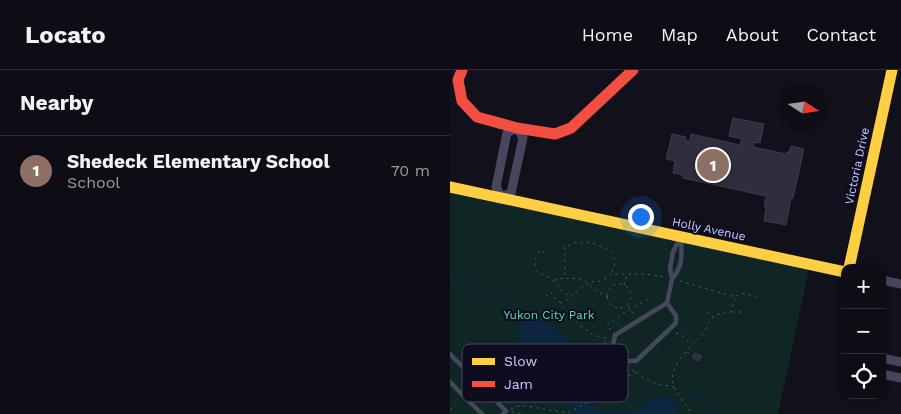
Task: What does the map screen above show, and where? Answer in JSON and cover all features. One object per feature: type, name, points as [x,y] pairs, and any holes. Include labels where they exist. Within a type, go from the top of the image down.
[{"type":"street","points":[[462,70],[458,80],[462,102],[477,117],[516,128],[555,134],[571,128],[633,70]]},
{"type":"street","name":"Victoria Drive","points":[[850,264],[892,70]]},
{"type":"street","points":[[516,128],[524,138],[511,193],[501,197],[496,187],[507,133],[516,128]]},
{"type":"street","name":"Holly Avenue","points":[[450,187],[841,271]]},
{"type":"street","points":[[886,281],[901,284]]},
{"type":"street","points":[[886,359],[901,362]]},
{"type":"street","points":[[886,375],[901,378]]},
{"type":"lane","points":[[628,361],[636,361],[676,323],[676,316],[667,303],[672,279],[670,269],[673,252],[680,237]]},
{"type":"lane","points":[[672,279],[678,272],[682,255],[680,237]]},
{"type":"lane","points":[[613,344],[615,335],[667,303]]},
{"type":"lane","points":[[450,354],[462,367]]},
{"type":"lane","points":[[450,382],[462,394]]},
{"type":"lane","points":[[470,402],[482,414]]},
{"type":"lane","points":[[495,402],[504,412]]},
{"type":"path","points":[[565,278],[565,246],[569,246],[572,243],[594,243],[609,250],[615,260],[612,274]]},
{"type":"path","points":[[544,253],[542,250],[538,252],[535,269],[538,273],[553,280],[559,289],[571,297]]},
{"type":"path","points":[[624,285],[628,274]]},
{"type":"path","points":[[553,280],[583,278],[596,291],[608,297]]},
{"type":"path","points":[[624,285],[628,288],[631,298],[623,308],[616,308],[608,301],[608,297],[610,289],[614,286],[624,285]]},
{"type":"path","points":[[546,296],[551,292],[557,302],[560,302]]},
{"type":"path","points":[[735,297],[743,293],[756,297]]},
{"type":"path","points":[[608,333],[611,330],[607,325],[650,298]]},
{"type":"path","points":[[627,305],[635,317]]},
{"type":"path","points":[[707,312],[713,317]]},
{"type":"path","points":[[731,312],[744,312]]},
{"type":"path","points":[[676,334],[679,333],[691,345]]},
{"type":"path","points":[[686,352],[694,356]]},
{"type":"path","points":[[637,372],[651,382],[674,387]]},
{"type":"path","points":[[676,391],[692,414]]},
{"type":"path","points":[[450,410],[462,398]]},
{"type":"path","points":[[504,412],[518,406],[526,406],[567,413],[588,402]]},
{"type":"path","points":[[504,412],[521,414]]},
{"type":"green space","name":"Yukon City Park","points":[[450,193],[809,269],[778,414],[450,414]]},
{"type":"water","points":[[525,314],[546,322],[563,335],[567,344],[520,344],[517,338],[519,325]]},
{"type":"water","points":[[663,395],[670,399],[680,414],[573,414],[567,402],[590,402],[591,405],[601,410],[627,413],[633,412],[653,397]]},
{"type":"building","points":[[733,118],[764,124],[760,143],[755,142],[753,147],[786,154],[791,146],[804,149],[786,225],[764,221],[766,196],[683,178],[683,175],[673,173],[675,161],[666,159],[672,134],[686,137],[685,140],[690,141],[691,134],[740,145],[742,139],[729,136]]},
{"type":"building","points":[[695,353],[702,356],[699,361],[693,358]]},
{"type":"waterway","points":[[450,277],[454,281],[497,297],[523,319]]},
{"type":"waterway","points":[[672,407],[688,397],[697,395],[710,401],[720,414]]},
{"type":"traffic: slow","points":[[850,264],[892,70]]},
{"type":"traffic: slow","points":[[450,187],[841,271]]},
{"type":"traffic: jam","points":[[462,70],[458,80],[462,101],[477,117],[517,128],[555,134],[571,128],[633,70]]},
{"type":"place","name":"Shedeck Elementary School","points":[[713,165]]}]
